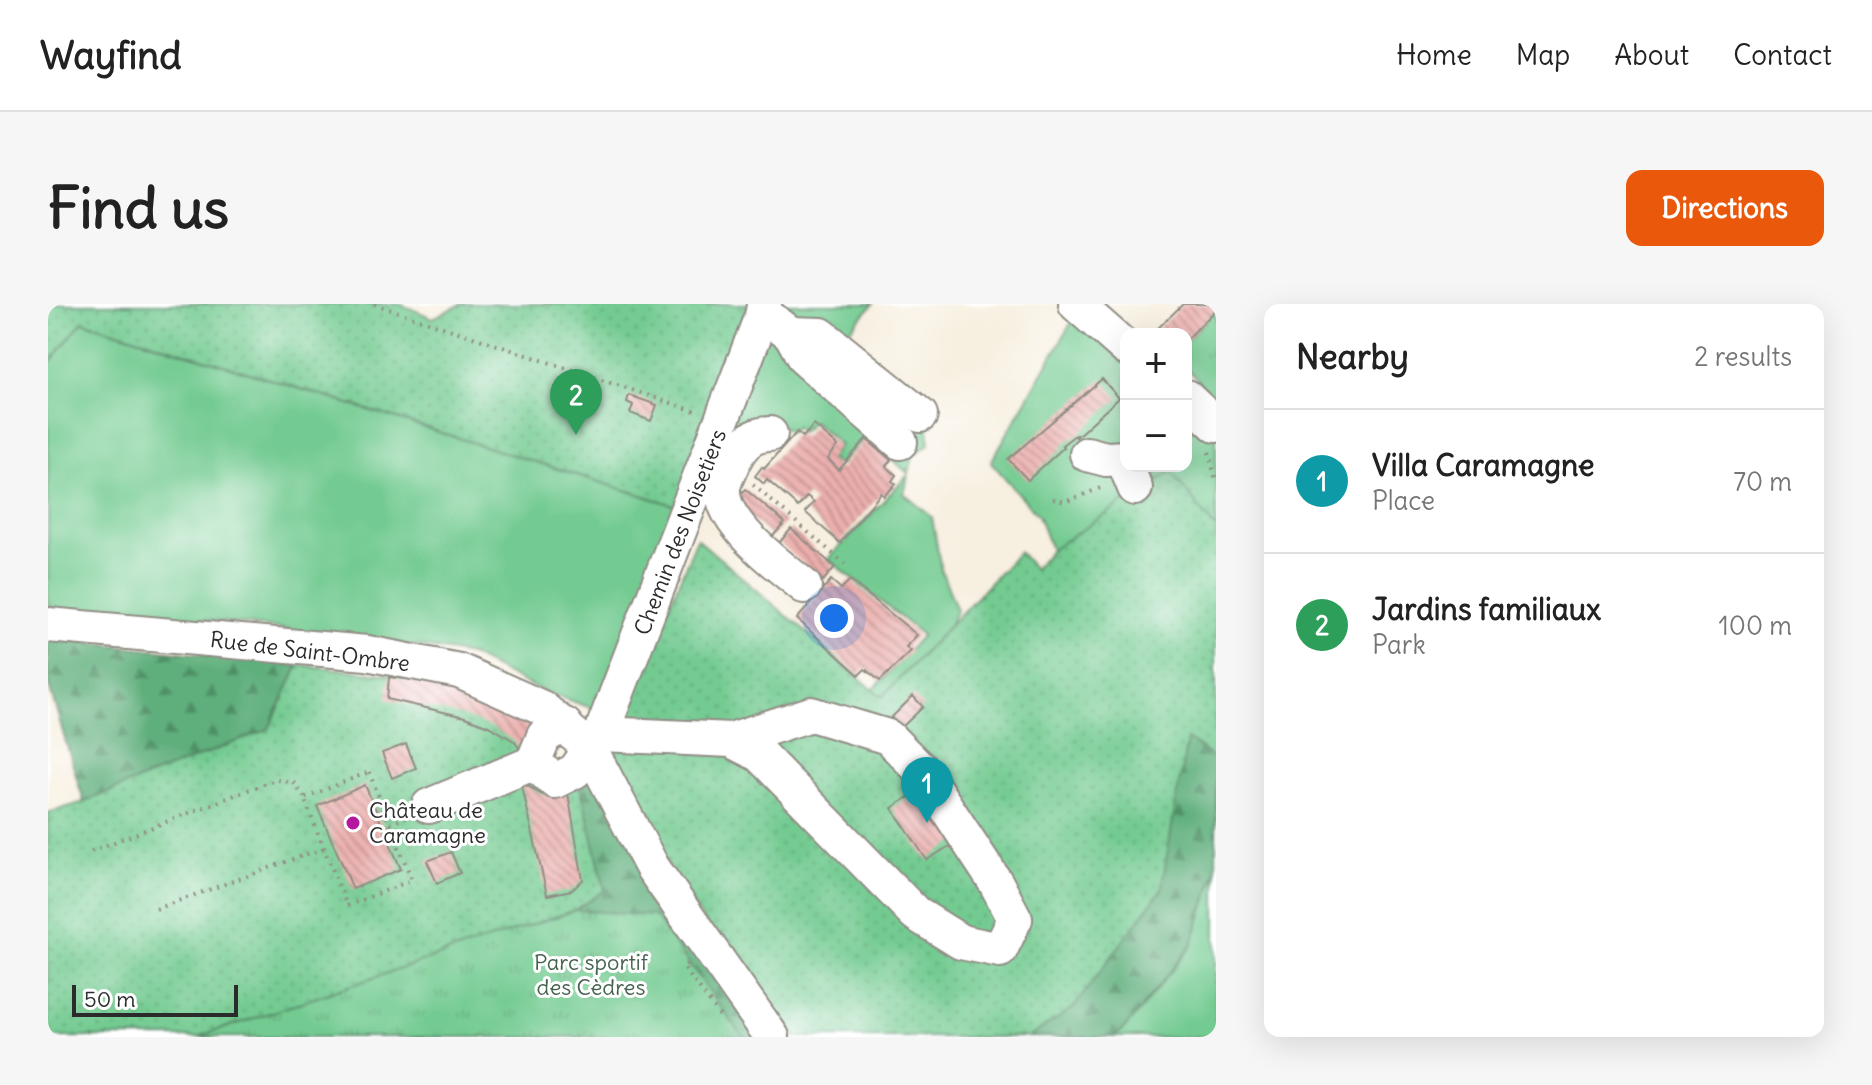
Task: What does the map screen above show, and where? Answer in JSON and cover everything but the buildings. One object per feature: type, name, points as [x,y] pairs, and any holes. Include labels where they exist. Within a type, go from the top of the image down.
[{"type":"street","points":[[1076,304],[1120,343]]},
{"type":"street","name":"Chemin des Noisetiers","points":[[416,812],[533,763],[555,781],[575,771],[585,735],[722,445],[764,309]]},
{"type":"street","points":[[764,309],[791,334],[804,358],[900,442]]},
{"type":"street","points":[[791,334],[821,335],[920,415]]},
{"type":"street","points":[[722,445],[736,454],[751,438],[770,434]]},
{"type":"street","points":[[722,445],[724,500],[728,512],[758,547],[804,586]]},
{"type":"street","points":[[1087,454],[1120,466]]},
{"type":"street","name":"Rue de Saint-Ombre","points":[[48,625],[367,653],[459,671],[542,708],[585,735],[652,867],[772,1037]]},
{"type":"street","points":[[585,735],[731,740],[811,714],[888,737],[923,772],[1009,907],[1015,919],[1000,950],[961,942],[916,914],[760,755],[731,740]]},
{"type":"path","points":[[374,304],[722,445],[845,564]]},
{"type":"path","points":[[1053,499],[1065,502],[1079,498],[1124,472]]},
{"type":"path","points":[[91,851],[278,780],[294,783],[304,798],[347,906],[412,880],[369,772],[304,798]]},
{"type":"path","points":[[390,824],[416,812]]},
{"type":"path","points":[[156,909],[324,848]]},
{"type":"path","points":[[683,967],[727,1025]]},
{"type":"green space","points":[[48,304],[400,304],[433,318],[462,304],[748,304],[677,506],[83,321],[48,365]]},
{"type":"green space","points":[[768,304],[873,304],[839,343],[926,414],[930,443],[913,456],[909,474],[866,436],[839,465],[830,459],[840,445],[813,421],[801,432],[795,427],[790,432],[774,424],[721,437]]},
{"type":"green space","points":[[1216,310],[1216,529],[1171,472],[1192,472],[1192,429],[1202,420],[1192,398],[1200,383],[1192,374],[1192,334]]},
{"type":"green space","points":[[1077,313],[1120,349],[1120,472],[1130,472],[1143,491],[1051,550],[1038,515],[991,462]]},
{"type":"green space","points":[[82,321],[677,506],[600,711],[537,689],[470,655],[373,639],[150,614],[69,611],[48,607],[48,365]]},
{"type":"green space","points":[[1136,472],[1171,472],[1143,491]]},
{"type":"green space","points":[[1171,472],[1216,529],[1216,759],[1187,739],[1161,890],[1073,1008],[1029,1037],[787,1037],[677,883],[608,749],[697,539],[882,697],[1019,552],[1034,569],[1051,550]]},
{"type":"green space","points":[[909,474],[904,494],[932,517],[941,570],[957,610],[948,627],[882,697],[873,690],[922,635],[828,559]]},
{"type":"green space","points":[[48,638],[299,665],[269,729],[84,802],[48,683]]},
{"type":"green space","points":[[299,665],[448,681],[545,720],[533,771],[581,789],[605,890],[575,910],[198,1037],[48,1037],[48,813],[84,802],[269,729]]},
{"type":"green space","points":[[1187,738],[1216,759],[1216,870],[1192,945],[1125,1028],[1114,1037],[987,1037]]},
{"type":"green space","points":[[593,762],[762,1037],[696,1037],[573,910],[605,889],[581,789]]},
{"type":"green space","points":[[1216,870],[1216,1037],[1114,1037],[1125,1028],[1192,945]]},
{"type":"green space","name":"Parc sportif des Cèdres","points":[[575,910],[654,916],[743,1037],[198,1037]]},
{"type":"place","name":"Jardins familiaux","points":[[576,435]]},
{"type":"place","name":"Château de Caramagne","points":[[353,823]]},
{"type":"place","name":"Villa Caramagne","points":[[927,823]]}]
